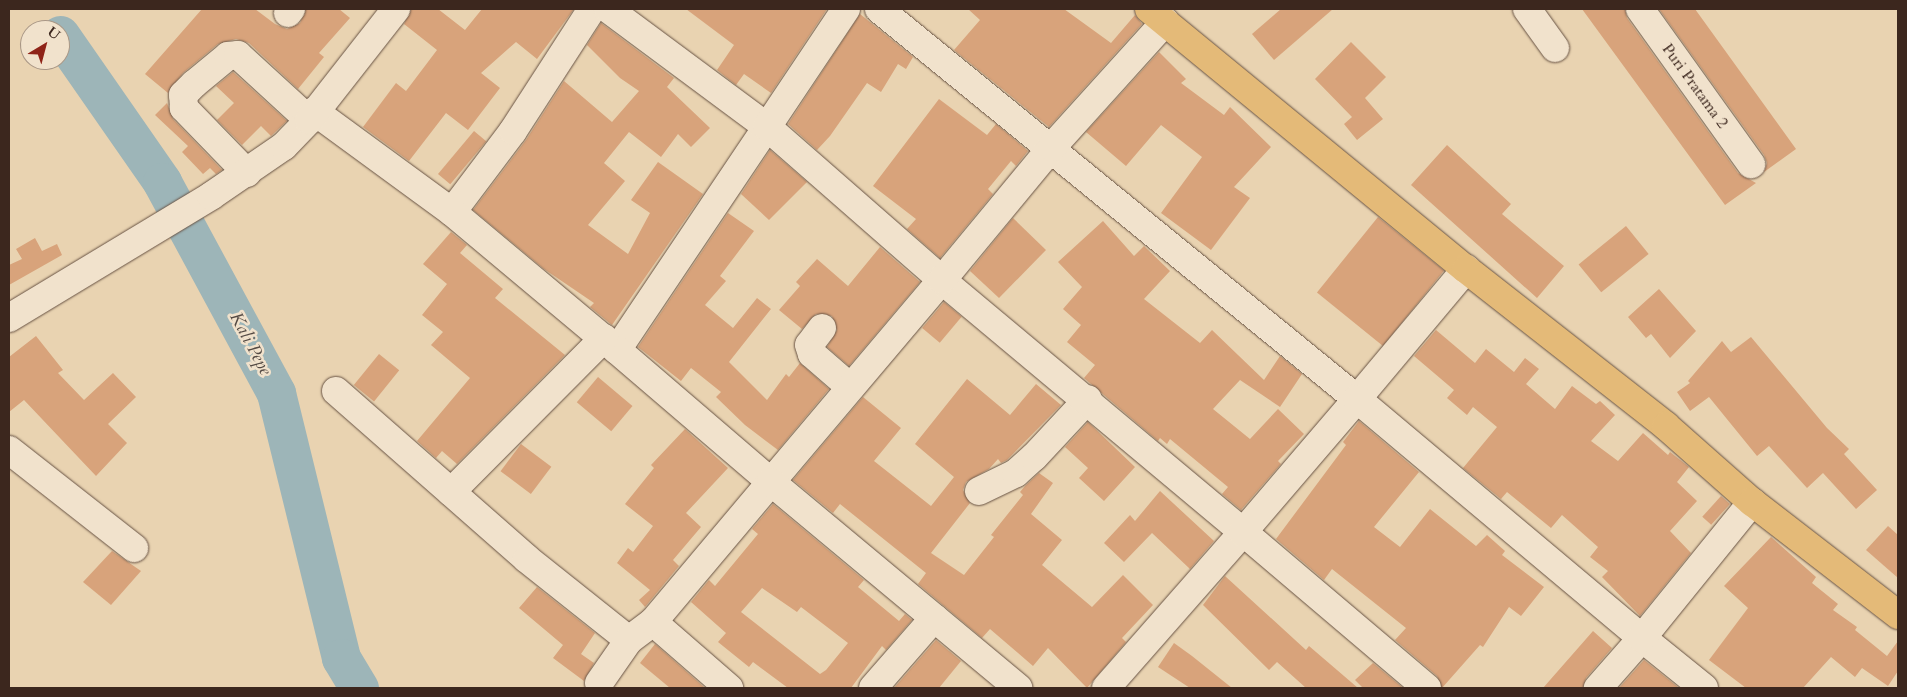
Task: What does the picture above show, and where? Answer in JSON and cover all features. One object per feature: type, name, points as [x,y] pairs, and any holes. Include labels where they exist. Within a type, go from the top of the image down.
[{"type":"main road","points":[[1157,15],[1466,269],[1666,426],[1752,502],[1898,615]]},
{"type":"street","points":[[452,212],[513,130],[592,9]]},
{"type":"street","points":[[608,9],[767,127],[942,280],[1088,399],[1427,688]]},
{"type":"street","points":[[451,492],[610,344],[767,127],[846,9]]},
{"type":"street","points":[[879,9],[1052,147],[1704,688]]},
{"type":"street","points":[[1527,9],[1555,48]]},
{"type":"street","name":"Puri Pratama 2","points":[[1640,9],[1751,164]]},
{"type":"street","points":[[9,318],[211,196],[284,146],[311,116],[386,12]]},
{"type":"street","points":[[599,683],[629,640],[653,622],[942,280],[1052,147],[1157,15]]},
{"type":"street","points":[[247,173],[184,108],[183,95],[228,56],[238,55],[311,116],[452,212],[1018,688]]},
{"type":"street","points":[[1106,688],[1243,532],[1466,269]]},
{"type":"street","points":[[822,328],[809,346],[812,354],[850,387]]},
{"type":"street","points":[[336,391],[451,492],[629,640]]},
{"type":"street","points":[[979,491],[1016,472],[1034,457],[1088,399]]},
{"type":"street","points":[[9,450],[134,548]]},
{"type":"street","points":[[1598,688],[1642,638],[1752,502]]},
{"type":"street","points":[[874,688],[934,618]]},
{"type":"street","points":[[653,622],[729,688]]},
{"type":"building","points":[[202,9],[255,9],[275,24],[287,29],[300,23],[306,9],[339,9],[350,18],[319,53],[324,57],[298,89],[249,43],[236,39],[218,44],[183,73],[168,93],[145,74]]},
{"type":"building","points":[[411,9],[438,9],[465,30],[482,9],[574,9],[537,59],[516,42],[481,73],[500,88],[468,130],[446,113],[409,161],[363,127],[396,83],[406,91],[437,50],[404,24]]},
{"type":"building","points":[[686,9],[827,9],[771,93],[744,74],[736,85],[717,70],[734,45]]},
{"type":"building","points":[[968,9],[1064,9],[1111,43],[1135,15],[1142,24],[1049,127],[954,50],[980,20]]},
{"type":"building","points":[[1281,9],[1333,9],[1274,60],[1252,34]]},
{"type":"building","points":[[1582,9],[1625,9],[1627,18],[1738,173],[1756,183],[1725,205]]},
{"type":"building","points":[[1659,9],[1695,9],[1796,149],[1764,172],[1767,163],[1764,155]]},
{"type":"building","points":[[860,14],[913,57],[906,69],[898,64],[881,92],[867,83],[830,136],[817,150],[788,124]]},
{"type":"building","points":[[601,23],[674,78],[667,87],[710,128],[691,147],[678,134],[661,157],[629,132],[604,163],[625,181],[588,225],[628,254],[650,213],[631,200],[658,162],[703,194],[612,325],[590,307],[594,303],[544,269],[473,210],[526,140],[564,81],[612,122],[639,91],[620,78],[587,45]]},
{"type":"building","points":[[1351,42],[1386,77],[1365,98],[1383,119],[1357,140],[1344,124],[1352,117],[1315,79]]},
{"type":"building","points":[[1159,52],[1186,79],[1181,83],[1224,115],[1230,107],[1271,147],[1234,187],[1250,198],[1211,250],[1161,213],[1202,157],[1161,125],[1126,166],[1086,132]]},
{"type":"building","points":[[233,72],[287,121],[271,136],[261,126],[242,145],[217,120],[234,103],[216,86]]},
{"type":"building","points":[[939,99],[987,135],[996,124],[1028,151],[1016,166],[1011,161],[988,189],[993,194],[940,258],[907,229],[916,219],[873,186]]},
{"type":"building","points":[[167,103],[173,119],[222,170],[216,174],[210,168],[203,174],[182,152],[188,146],[155,115]]},
{"type":"building","points":[[474,131],[486,141],[450,184],[438,174]]},
{"type":"building","points":[[1447,145],[1511,204],[1502,214],[1564,266],[1537,298],[1411,185]]},
{"type":"building","points":[[770,150],[807,182],[769,220],[741,194]]},
{"type":"building","points":[[728,213],[754,231],[720,276],[726,281],[705,305],[733,328],[757,298],[771,309],[729,362],[767,400],[786,374],[789,377],[800,363],[829,389],[778,450],[745,425],[716,397],[721,392],[691,368],[681,381],[638,347]]},
{"type":"building","points":[[1378,217],[1444,270],[1383,346],[1317,292]]},
{"type":"building","points":[[1013,218],[1046,250],[999,298],[970,271]]},
{"type":"building","points":[[1103,221],[1134,256],[1144,246],[1170,271],[1144,299],[1200,343],[1212,330],[1264,380],[1280,356],[1302,374],[1280,407],[1240,380],[1213,409],[1250,439],[1278,409],[1304,434],[1278,461],[1281,464],[1241,510],[1222,494],[1228,487],[1170,439],[1167,444],[1160,438],[1158,441],[1084,378],[1095,365],[1067,342],[1081,325],[1063,309],[1082,287],[1058,262]]},
{"type":"building","points":[[1626,226],[1649,254],[1601,292],[1579,264]]},
{"type":"building","points":[[451,232],[467,245],[460,253],[503,289],[495,298],[565,355],[457,464],[442,451],[436,458],[417,441],[470,378],[431,345],[443,332],[422,315],[447,284],[423,264]]},
{"type":"building","points":[[35,238],[42,251],[57,244],[62,255],[9,285],[9,265],[22,259],[16,249]]},
{"type":"building","points":[[880,247],[920,282],[849,366],[827,347],[837,330],[832,316],[816,314],[802,329],[779,310],[800,286],[796,282],[817,259],[848,286]]},
{"type":"building","points":[[1659,289],[1696,331],[1670,358],[1651,334],[1646,338],[1628,317]]},
{"type":"building","points":[[944,302],[962,317],[940,343],[922,328]]},
{"type":"building","points":[[1436,330],[1475,363],[1486,349],[1514,372],[1525,358],[1539,369],[1526,384],[1555,409],[1572,386],[1596,404],[1600,401],[1615,415],[1591,441],[1618,461],[1643,433],[1668,455],[1670,452],[1689,467],[1677,482],[1697,501],[1670,531],[1691,553],[1640,616],[1602,577],[1608,571],[1590,557],[1598,547],[1562,515],[1551,528],[1507,492],[1501,499],[1463,468],[1497,427],[1473,407],[1467,415],[1447,398],[1454,390],[1414,356]]},
{"type":"building","points":[[36,336],[63,370],[58,373],[84,400],[113,373],[136,397],[108,424],[127,443],[96,476],[24,400],[9,412],[9,357]]},
{"type":"building","points":[[1751,337],[1827,428],[1849,449],[1844,454],[1877,490],[1856,509],[1823,473],[1807,488],[1769,446],[1757,456],[1709,397],[1690,411],[1677,392],[1690,383],[1688,381],[1722,341],[1731,352]]},
{"type":"building","points":[[379,354],[399,370],[374,401],[354,385]]},
{"type":"building","points":[[598,377],[632,406],[611,431],[577,402]]},
{"type":"building","points":[[967,379],[1010,415],[1036,384],[1061,405],[1007,460],[1001,463],[998,459],[989,469],[966,482],[963,490],[970,503],[931,553],[964,575],[994,537],[991,535],[1023,495],[1020,492],[1025,486],[1039,473],[1053,483],[1031,514],[1062,540],[1042,565],[1092,607],[1123,575],[1153,605],[1122,638],[1126,642],[1087,688],[1048,648],[1033,666],[990,629],[982,638],[918,584],[926,573],[840,504],[833,513],[793,480],[863,397],[901,428],[874,461],[931,506],[954,477],[915,444]]},
{"type":"building","points":[[1359,421],[1419,472],[1374,527],[1400,547],[1430,509],[1476,546],[1487,535],[1505,551],[1502,555],[1544,587],[1521,616],[1509,607],[1483,647],[1480,645],[1442,688],[1437,676],[1395,640],[1406,628],[1332,569],[1324,580],[1276,539],[1346,445],[1343,442]]},
{"type":"building","points":[[1088,422],[1135,467],[1104,501],[1079,478],[1088,468],[1065,447]]},
{"type":"building","points":[[685,429],[728,468],[686,513],[701,527],[673,560],[679,566],[645,607],[639,600],[650,590],[617,563],[628,548],[633,552],[653,526],[625,504],[654,468],[651,465]]},
{"type":"building","points":[[521,444],[551,467],[531,494],[501,471]]},
{"type":"building","points":[[1160,491],[1214,541],[1190,569],[1152,533],[1124,562],[1104,543],[1130,515],[1135,521]]},
{"type":"building","points":[[1721,496],[1730,504],[1711,525],[1702,517]]},
{"type":"building","points":[[773,504],[864,580],[858,587],[899,621],[905,614],[912,620],[886,650],[882,646],[851,688],[788,688],[753,662],[749,667],[718,642],[726,633],[691,602],[709,580],[715,586],[758,534],[752,529]],"holes":[[[762,588],[797,612],[801,607],[848,643],[826,670],[820,674],[741,612]]]},
{"type":"building","points":[[1888,526],[1898,535],[1898,578],[1866,550]]},
{"type":"building","points":[[1771,537],[1816,577],[1812,583],[1838,604],[1833,610],[1857,627],[1855,630],[1887,656],[1898,641],[1898,671],[1888,686],[1862,668],[1855,677],[1831,657],[1803,688],[1746,688],[1709,660],[1748,608],[1724,586]]},
{"type":"building","points":[[112,551],[141,571],[111,605],[83,582]]},
{"type":"building","points":[[1225,576],[1306,650],[1309,646],[1358,688],[1306,688],[1277,662],[1269,670],[1203,605]]},
{"type":"building","points":[[537,587],[595,633],[581,654],[594,663],[584,681],[553,658],[563,645],[519,608]]},
{"type":"building","points":[[1593,631],[1612,648],[1586,678],[1583,688],[1543,688]]},
{"type":"building","points":[[936,640],[961,661],[939,688],[894,688]]},
{"type":"building","points":[[1174,643],[1232,688],[1190,688],[1158,667]]},
{"type":"building","points":[[655,644],[705,688],[670,688],[640,663]]},
{"type":"building","points":[[1644,660],[1679,688],[1619,688]]},
{"type":"building","points":[[1373,663],[1403,688],[1363,688],[1355,680]]},
{"type":"waterway","name":"Kali Pepe","points":[[70,49],[162,182],[276,393],[341,658],[359,688]]}]
